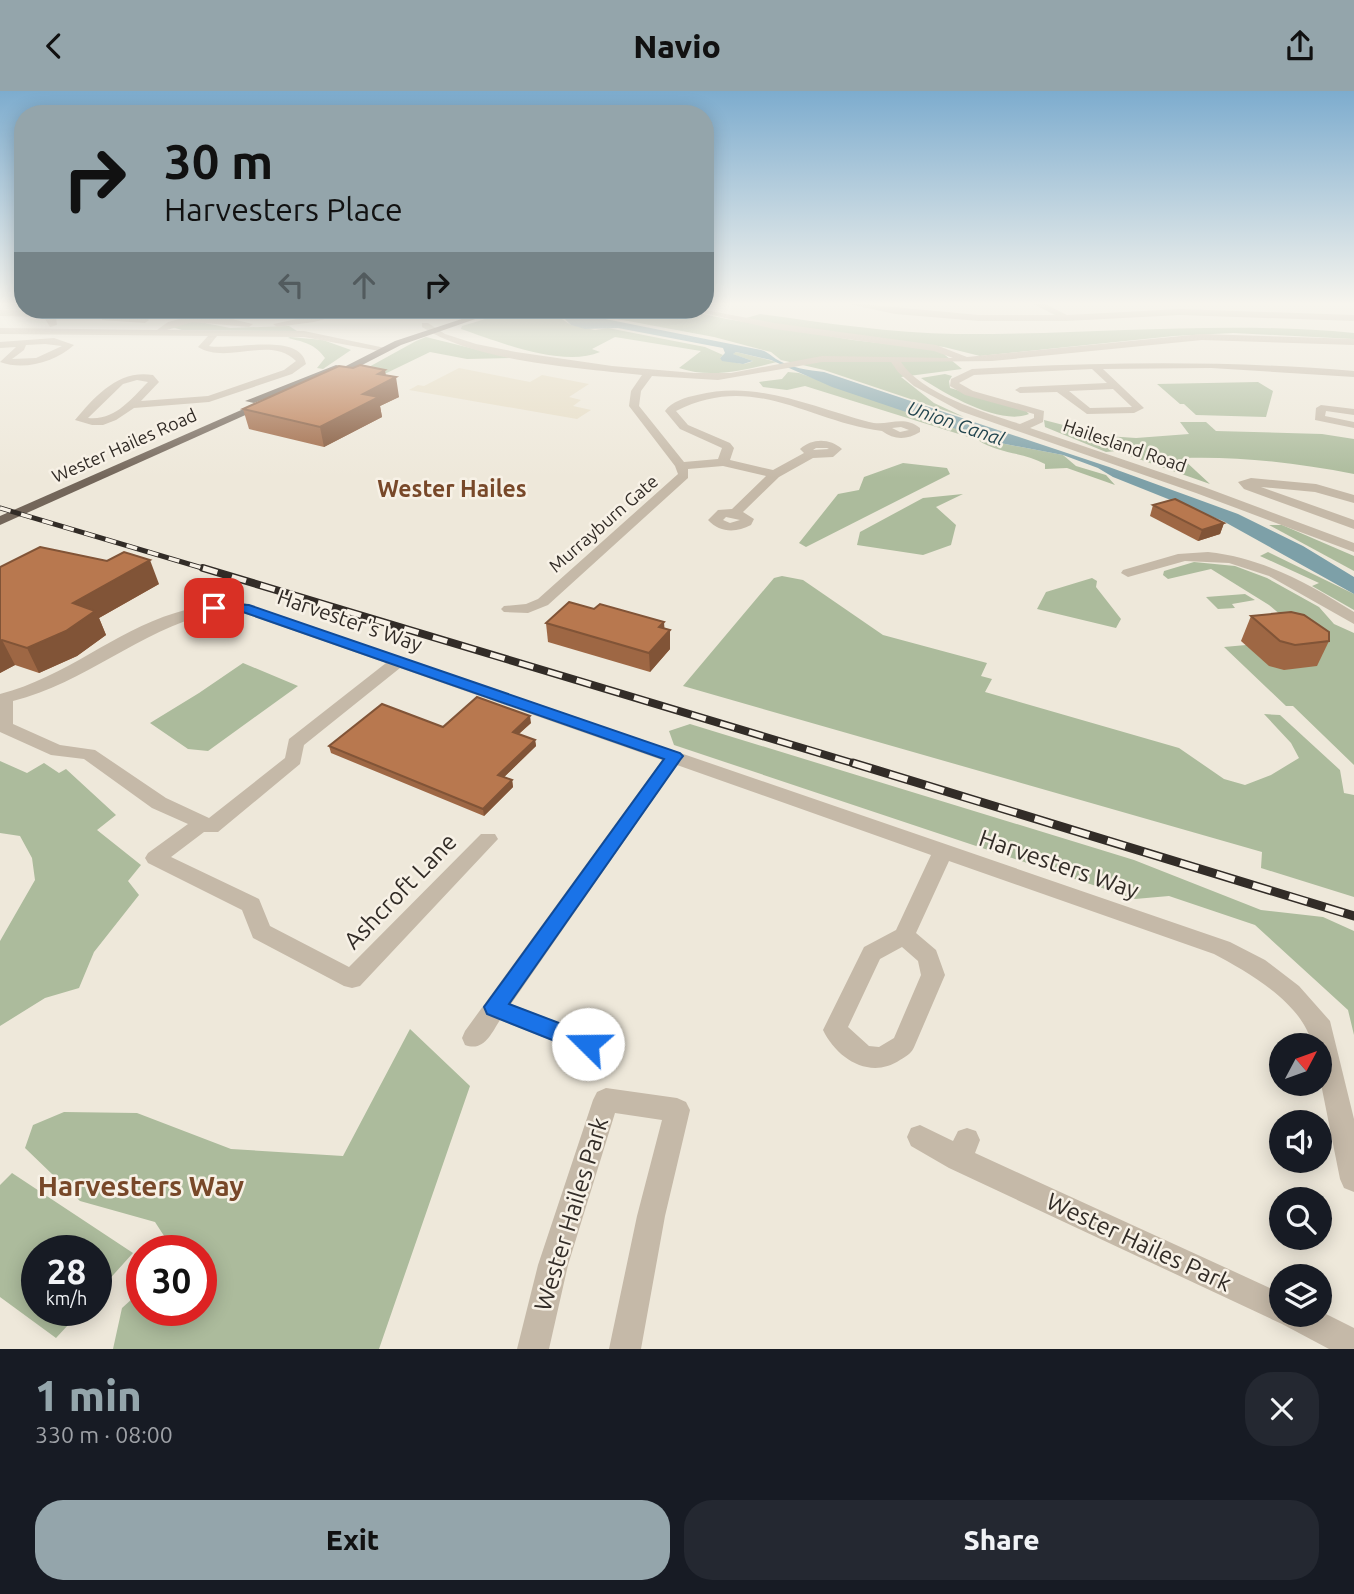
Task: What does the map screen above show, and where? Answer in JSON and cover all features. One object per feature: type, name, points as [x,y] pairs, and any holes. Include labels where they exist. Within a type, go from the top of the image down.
[{"type":"main road","name":"Wester Hailes Road","points":[[0,511],[206,418],[349,361]]},
{"type":"main road","name":"Wester Hailes Road","points":[[0,521],[216,422],[341,373],[364,361]]},
{"type":"street","points":[[4,361],[41,361]]},
{"type":"street","points":[[131,405],[153,379],[137,377],[118,382],[80,420],[114,420],[131,405],[209,399],[288,372],[301,365],[301,361]]},
{"type":"street","points":[[561,361],[649,373],[718,377],[748,375],[806,361]]},
{"type":"street","name":"Hailesland Road","points":[[895,361],[901,370],[918,384],[948,401],[1019,429],[1200,490],[1354,548]]},
{"type":"street","points":[[1019,429],[1042,416],[1030,408],[964,391],[954,384],[956,379],[972,372],[1177,365],[1247,366],[1354,374]]},
{"type":"street","points":[[1058,387],[1087,411],[1139,408],[1096,368]]},
{"type":"street","name":"Murrayburn Gate","points":[[509,609],[528,608],[543,602],[680,480],[684,471],[681,466],[634,405],[636,391],[649,373]]},
{"type":"street","points":[[1020,390],[1115,386]]},
{"type":"street","points":[[723,462],[726,445],[678,423],[670,411],[672,408],[711,393],[751,392],[808,406],[862,426],[885,428]]},
{"type":"street","points":[[1354,412],[1321,408],[1319,418],[1354,425]]},
{"type":"street","points":[[735,513],[775,474],[811,454]]},
{"type":"street","points":[[681,466],[723,462],[775,474]]},
{"type":"street","points":[[1338,542],[1353,525],[1248,486],[1244,482],[1292,484],[1354,499]]},
{"type":"street","points":[[1128,573],[1183,557],[1228,559],[1284,578],[1354,619]]},
{"type":"street","name":"Harvester's Way","points":[[3,699],[49,685],[176,615],[214,608],[244,608],[611,735]]},
{"type":"street","points":[[3,699],[4,727],[57,751],[89,754],[159,803],[207,825],[294,761],[296,743],[399,661]]},
{"type":"street","name":"Harvesters Way","points":[[611,735],[1222,948],[1257,966],[1291,993],[1321,1028],[1354,1179]]},
{"type":"street","points":[[474,1038],[674,756]]},
{"type":"street","name":"Ashcroft Lane","points":[[207,825],[155,858],[251,905],[261,932],[352,979],[488,839]]},
{"type":"street","points":[[904,936],[928,955],[933,975],[903,1045],[883,1058],[863,1057],[835,1030],[872,953],[904,936],[943,852]]},
{"type":"street","points":[[495,1007],[588,1044]]},
{"type":"street","name":"Wester Hailes Park","points":[[533,1349],[553,1265],[606,1100],[677,1110],[651,1216],[625,1349]]},
{"type":"street","name":"Wester Hailes Park","points":[[920,1137],[963,1149],[1269,1303]]},
{"type":"street","points":[[1319,1327],[1354,1345]]},
{"type":"green space","points":[[323,361],[335,361],[323,369],[317,368]]},
{"type":"green space","points":[[380,361],[412,361],[368,382],[358,373]]},
{"type":"green space","points":[[688,361],[777,362],[716,373],[679,368]]},
{"type":"green space","points":[[784,361],[952,361],[962,369],[901,377],[934,403],[964,417],[824,370]]},
{"type":"green space","points":[[788,372],[799,373],[995,442],[1063,455],[1076,466],[1106,475],[1115,485],[1067,468],[1045,469],[1045,464],[1028,457],[805,386],[787,390],[763,387],[759,382],[782,379]]},
{"type":"green space","points":[[945,374],[952,376],[949,381],[950,388],[1024,409],[1029,414],[1004,416],[974,407],[921,378]]},
{"type":"green space","points":[[1258,382],[1273,391],[1266,417],[1196,415],[1157,384]]},
{"type":"green space","points":[[1044,420],[1106,436],[1136,438],[1189,434],[1180,422],[1206,422],[1216,431],[1322,434],[1354,439],[1354,474],[1268,461],[1182,458],[1210,484],[1116,451],[1106,452],[1045,427]]},
{"type":"green space","points":[[903,463],[947,468],[950,474],[806,547],[799,543],[838,494],[859,490],[864,477]]},
{"type":"green space","points":[[963,494],[936,507],[956,525],[951,545],[923,555],[857,545],[860,532],[923,498]]},
{"type":"green space","points":[[1269,525],[1282,525],[1354,556],[1354,571]]},
{"type":"green space","points":[[1268,552],[1354,594],[1354,610],[1312,586],[1319,583],[1260,556]]},
{"type":"green space","points":[[1194,562],[1235,566],[1267,578],[1319,607],[1334,624],[1354,633],[1354,765],[1293,706],[1286,706],[1224,647],[1246,645],[1290,623],[1269,605],[1211,569],[1168,579],[1163,575],[1164,571]]},
{"type":"green space","points":[[782,576],[803,580],[883,635],[987,663],[981,676],[992,679],[985,692],[1179,748],[1224,779],[1245,785],[1271,775],[1299,758],[1291,743],[1264,714],[1280,715],[1340,770],[1344,793],[1354,795],[1354,897],[1261,868],[1262,852],[683,686],[774,578]]},
{"type":"green space","points":[[1092,578],[1097,581],[1096,587],[1121,619],[1116,628],[1037,609],[1046,592]]},
{"type":"green space","points":[[1245,594],[1255,600],[1232,604],[1235,608],[1218,609],[1206,597]]},
{"type":"green space","points":[[243,663],[298,686],[208,751],[188,749],[150,723],[199,693]]},
{"type":"green space","points":[[690,724],[1134,860],[1261,910],[1323,917],[1354,931],[1354,1035],[1348,1010],[1255,925],[1169,896],[1135,899],[674,745],[669,731]]},
{"type":"green space","points":[[0,761],[27,773],[44,763],[59,773],[66,769],[116,815],[97,830],[141,865],[128,881],[139,895],[94,952],[79,988],[45,998],[0,1026],[0,941],[35,880],[32,858],[20,836],[0,833]]},
{"type":"green space","points":[[410,1029],[470,1086],[379,1349],[113,1349],[122,1308],[126,1304],[126,1326],[217,1326],[217,1235],[163,1235],[155,1222],[80,1201],[25,1148],[33,1125],[64,1112],[137,1113],[231,1149],[343,1156]]},
{"type":"green space","points":[[12,1173],[106,1235],[21,1235],[21,1312],[0,1297],[0,1185]]},
{"type":"green space","points":[[112,1239],[126,1248],[126,1261],[112,1276]]},
{"type":"green space","points":[[40,1326],[67,1326],[56,1338]]},
{"type":"shaded area","points":[[459,368],[530,382],[542,375],[589,384],[569,397],[581,400],[573,406],[591,410],[577,419],[409,390],[418,385],[424,386]]},
{"type":"water","points":[[722,361],[753,361],[743,364]]},
{"type":"water","name":"Union Canal","points":[[773,361],[824,372],[1109,467],[1238,514],[1303,546],[1354,577],[1354,594],[1223,521],[1113,477],[1098,468],[1063,455],[995,442],[832,387]]},
{"type":"building","points":[[360,365],[385,370],[378,374],[396,377],[363,394],[379,397],[320,427],[243,409],[339,366],[353,368]]},
{"type":"building","points":[[1175,499],[1224,523],[1202,530],[1153,505]]},
{"type":"building","points":[[40,547],[107,561],[124,552],[150,560],[73,603],[95,611],[66,631],[27,648],[0,641],[0,567]]},
{"type":"building","points":[[569,602],[594,609],[600,604],[664,622],[659,627],[670,630],[649,653],[546,623]]},
{"type":"building","points":[[1291,612],[1304,615],[1329,632],[1329,641],[1295,645],[1280,641],[1251,616]]},
{"type":"building","points":[[477,697],[530,716],[513,732],[535,740],[498,775],[512,780],[483,809],[329,746],[382,704],[443,727]]},
{"type":"railway","points":[[0,508],[209,570]]},
{"type":"railway","points":[[203,568],[859,765]]},
{"type":"railway","points":[[853,763],[1354,916]]},
{"type":"district","name":"Wester Hailes","points":[[452,488]]},
{"type":"district","name":"Harvesters Way","points":[[141,1185]]},
{"type":"route","points":[[214,608],[244,608],[674,756],[495,1007],[588,1044]]}]
